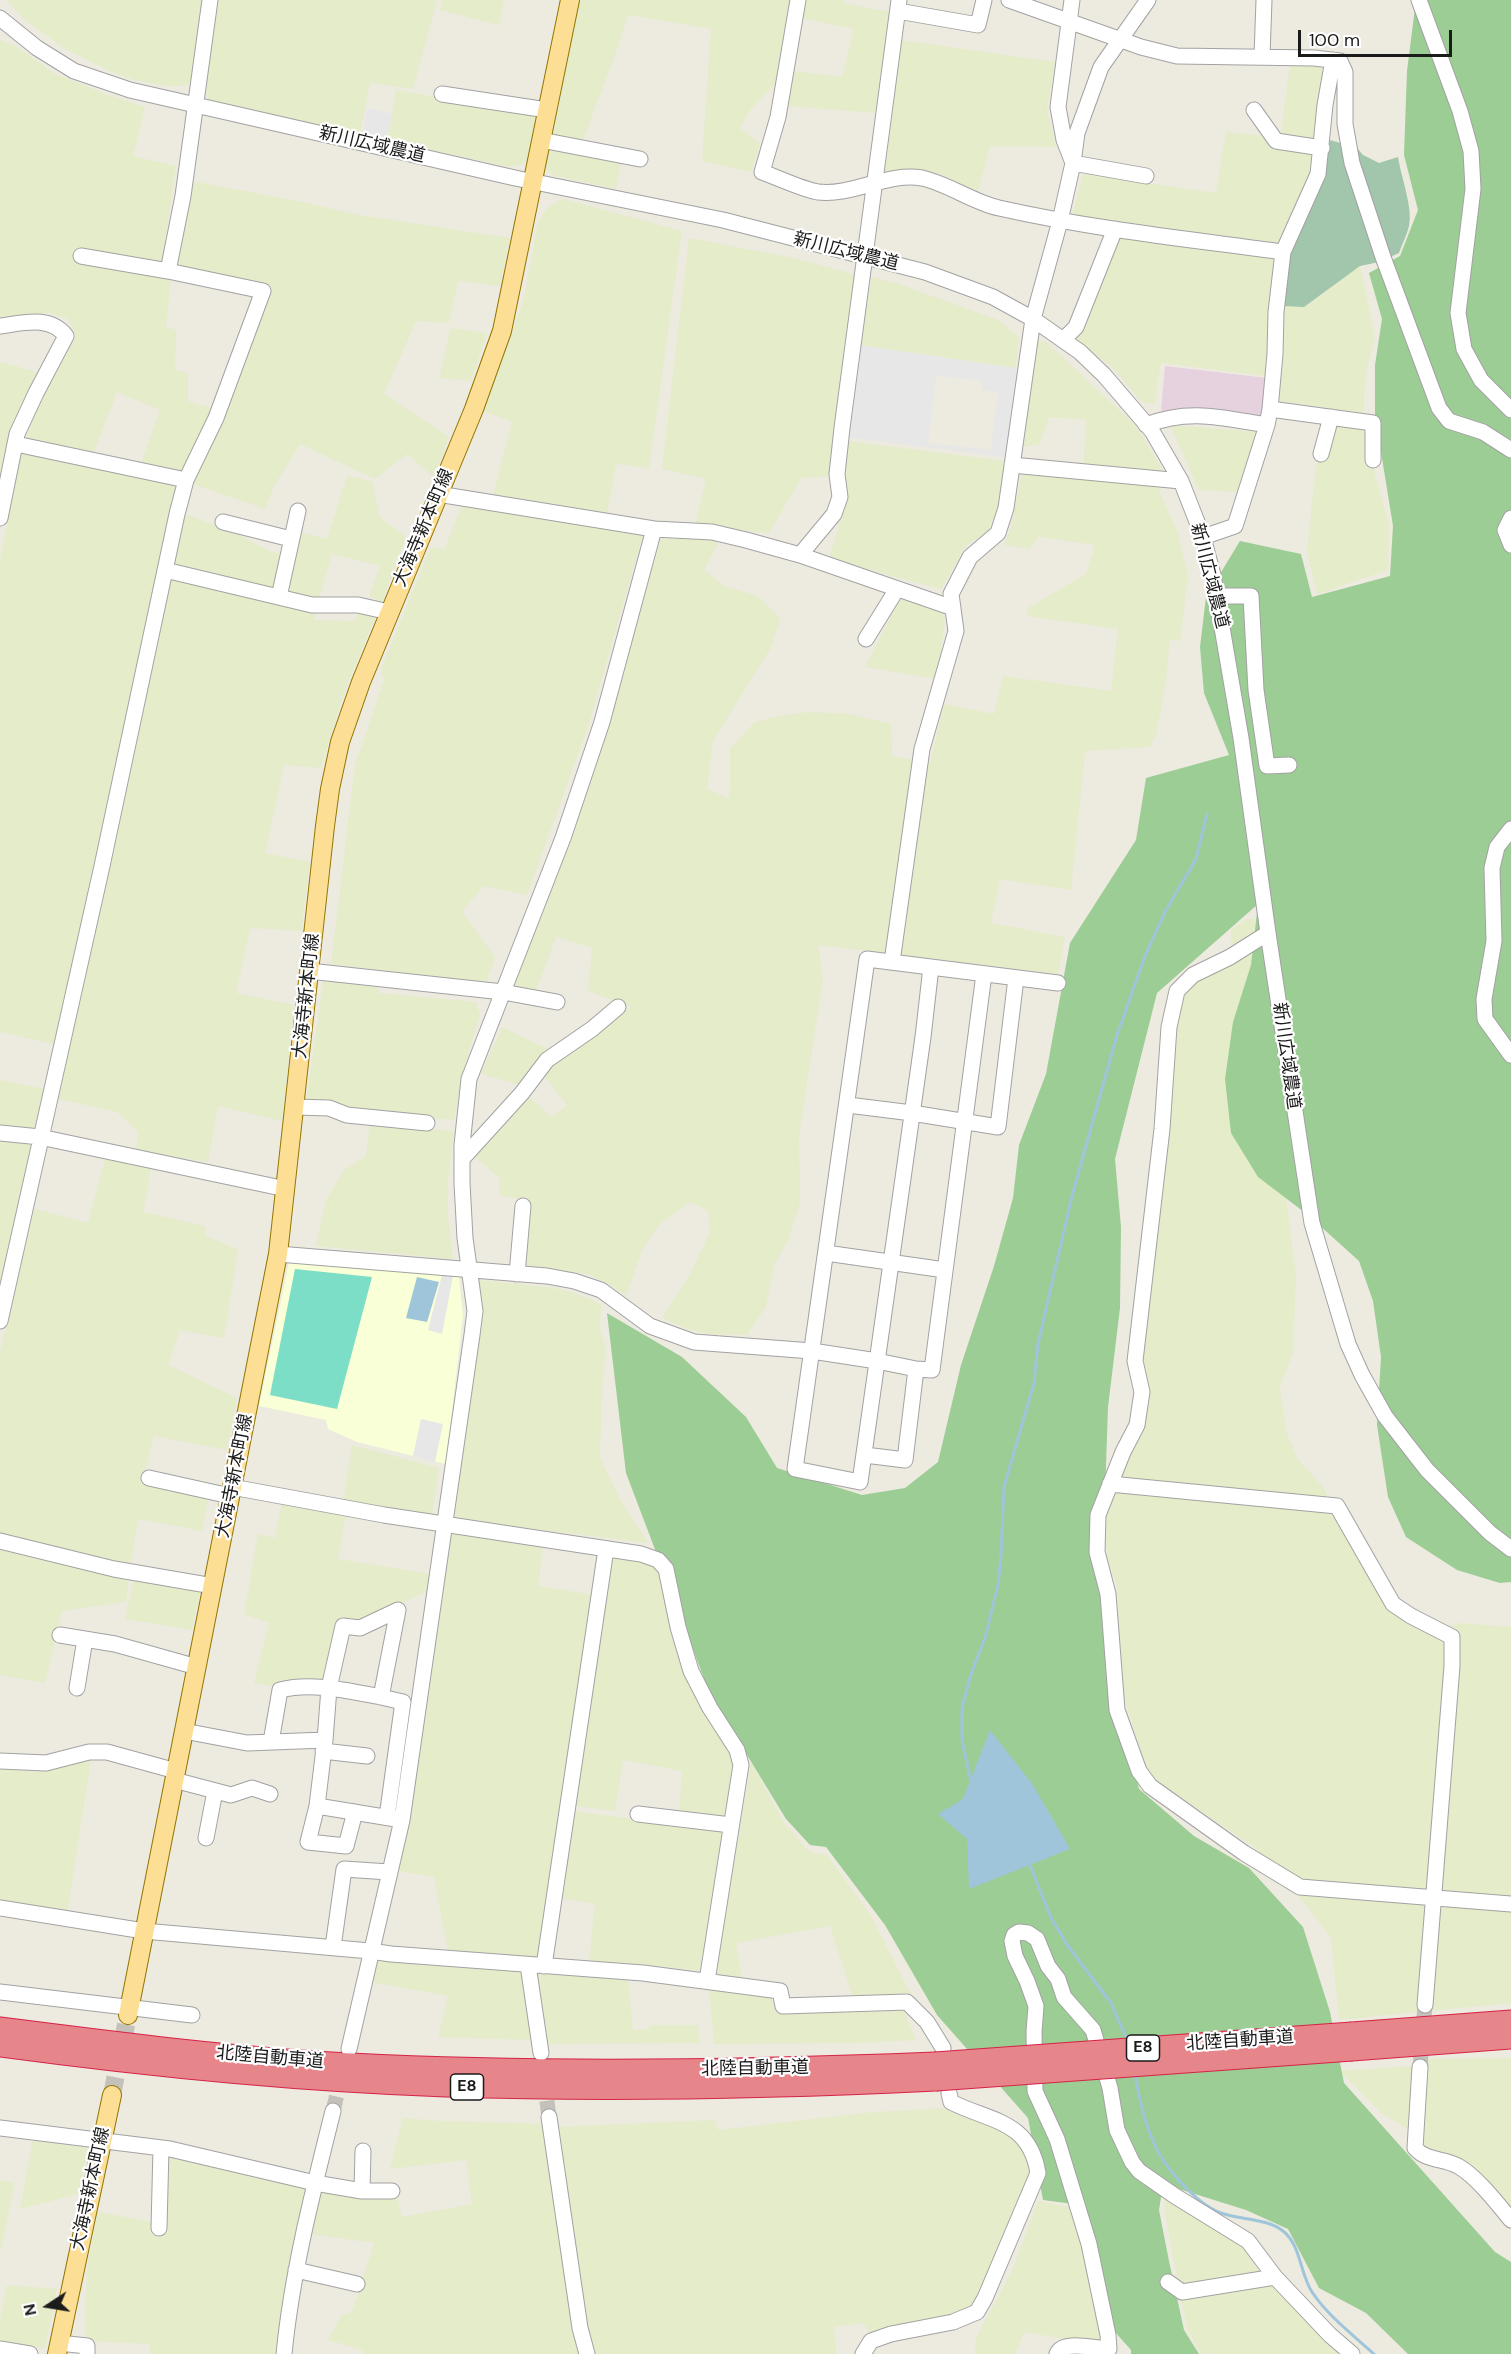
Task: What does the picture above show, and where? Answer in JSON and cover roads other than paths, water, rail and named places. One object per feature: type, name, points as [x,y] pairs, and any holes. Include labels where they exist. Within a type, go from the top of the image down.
[{"type":"highway","name":"北陸自動車道","points":[[0,2046],[219,2072],[444,2086],[647,2089],[941,2071],[1352,2041],[1511,2021]]},
{"type":"highway","name":"北陸自動車道","points":[[0,2028],[257,2057],[446,2068],[941,2071]]},
{"type":"highway","name":"北陸自動車道","points":[[1352,2041],[1511,2039]]},
{"type":"main road","name":"大海寺新本町線","points":[[129,2012],[278,1254],[330,789],[340,742],[389,612],[478,400],[502,331],[570,0]]},
{"type":"main road","name":"大海寺新本町線","points":[[58,2348],[112,2095]]},
{"type":"street","points":[[168,271],[183,195],[210,0]]},
{"type":"street","points":[[798,0],[778,117],[762,172],[819,192],[853,189],[875,182],[901,178],[921,178],[941,184],[990,206],[1060,221],[1283,252]]},
{"type":"street","points":[[800,555],[834,514],[840,497],[837,474],[841,440],[898,5],[978,25],[984,0]]},
{"type":"street","points":[[1009,0],[1118,39],[1177,56],[1340,61],[1345,72],[1345,124],[1352,163],[1383,257],[1439,408],[1449,422],[1483,432],[1511,450]]},
{"type":"street","points":[[1072,0],[1058,107],[1064,140],[1073,163]]},
{"type":"street","points":[[892,962],[922,749],[956,631],[951,594],[970,557],[998,533],[1006,508],[1034,319],[1060,221],[1077,133],[1087,102],[1101,67],[1118,39],[1148,0]]},
{"type":"street","points":[[1262,57],[1264,0]]},
{"type":"street","points":[[1419,0],[1460,111],[1471,151],[1473,189],[1458,313],[1464,349],[1481,380],[1511,410]]},
{"type":"street","name":"新川広域農道","points":[[0,18],[37,48],[74,71],[130,90],[532,180],[723,220],[925,272],[993,297],[1034,319],[1080,352],[1104,375],[1146,424],[1181,481],[1203,537],[1217,596],[1241,738],[1312,1223],[1348,1344],[1385,1416],[1426,1470],[1490,1533],[1511,1549]]},
{"type":"street","points":[[1203,537],[1235,526],[1267,425],[1283,252],[1318,174],[1325,105],[1333,60]]},
{"type":"street","points":[[442,94],[547,110]]},
{"type":"street","points":[[1254,110],[1276,141],[1322,148]]},
{"type":"street","points":[[541,140],[640,159]]},
{"type":"street","points":[[1073,163],[1146,176]]},
{"type":"street","points":[[1063,340],[1076,327],[1115,229]]},
{"type":"street","points":[[0,1321],[186,480],[216,418],[264,291],[81,256]]},
{"type":"street","points":[[0,326],[41,322],[58,326],[66,336],[17,435],[0,518]]},
{"type":"street","points":[[1270,409],[1373,423],[1373,460]]},
{"type":"street","points":[[1146,424],[1167,417],[1191,414],[1267,425]]},
{"type":"street","points":[[1321,454],[1331,417]]},
{"type":"street","points":[[16,444],[186,480]]},
{"type":"street","points":[[1012,465],[1181,481]]},
{"type":"street","points":[[438,494],[654,529],[712,532],[800,555],[953,608]]},
{"type":"street","points":[[279,597],[297,511]]},
{"type":"street","points":[[1511,518],[1505,530],[1511,545]]},
{"type":"street","points":[[223,522],[291,539]]},
{"type":"street","points":[[394,1819],[445,1524],[474,1323],[475,1311],[465,1238],[462,1159],[469,1079],[562,838],[602,722],[654,529]]},
{"type":"street","points":[[165,570],[312,605],[358,605],[389,612]]},
{"type":"street","points":[[866,639],[897,589]]},
{"type":"street","points":[[1217,596],[1251,596],[1256,690],[1267,766],[1289,765]]},
{"type":"street","points":[[1511,829],[1497,847],[1492,868],[1494,941],[1484,999],[1485,1019],[1511,1055]]},
{"type":"street","points":[[1268,933],[1230,957],[1193,975],[1177,991],[1169,1028],[1162,1129],[1135,1360],[1142,1392],[1137,1425],[1098,1515],[1097,1552],[1108,1594],[1117,1710],[1139,1771],[1150,1786],[1244,1853],[1300,1887],[1511,1904]]},
{"type":"street","points":[[931,968],[860,1482],[795,1469],[867,959],[1058,983]]},
{"type":"street","points":[[309,971],[503,992],[557,1002]]},
{"type":"street","points":[[278,1254],[574,1281],[601,1290],[650,1326],[694,1342],[812,1351],[877,1361],[916,1370],[932,1370],[984,974]]},
{"type":"street","points":[[848,1105],[998,1127],[1016,978]]},
{"type":"street","points":[[462,1159],[522,1093],[547,1060],[592,1029],[618,1007]]},
{"type":"street","points":[[295,1107],[329,1108],[347,1115],[427,1123]]},
{"type":"street","points":[[0,1133],[40,1137],[286,1189]]},
{"type":"street","points":[[517,1274],[523,1206]]},
{"type":"street","points":[[826,1253],[945,1270]]},
{"type":"street","points":[[865,1455],[905,1460],[916,1370]]},
{"type":"street","points":[[148,1478],[641,1554],[658,1560],[666,1569],[678,1627],[691,1671],[710,1708],[737,1750],[741,1765],[707,1981]]},
{"type":"street","points":[[1110,1484],[1337,1506],[1393,1604],[1411,1616],[1452,1636],[1452,1666],[1425,2006]]},
{"type":"street","points":[[0,1541],[114,1569],[213,1586]]},
{"type":"street","points":[[544,1966],[606,1549]]},
{"type":"street","points":[[355,1812],[346,1846],[308,1842],[317,1806],[329,1688],[343,1626],[360,1628],[398,1610],[381,1697]]},
{"type":"street","points":[[60,1635],[115,1644],[197,1667]]},
{"type":"street","points":[[77,1688],[85,1639]]},
{"type":"street","points":[[271,1742],[280,1690],[297,1686],[329,1688],[403,1702],[389,1872],[349,2049]]},
{"type":"street","points":[[184,1731],[247,1743],[271,1742],[324,1746],[367,1756]]},
{"type":"street","points":[[0,1761],[46,1763],[89,1752],[108,1752],[215,1791],[231,1795],[252,1788],[270,1794]]},
{"type":"street","points":[[206,1838],[215,1791]]},
{"type":"street","points":[[317,1806],[394,1819]]},
{"type":"street","points":[[638,1814],[731,1825]]},
{"type":"street","points":[[333,1947],[344,1869],[389,1872]]},
{"type":"street","points":[[0,1908],[144,1931],[391,1954],[643,1973],[707,1981],[780,1991],[783,2006],[907,2002],[927,2022],[951,2102],[1008,2125],[1023,2137],[1035,2155],[1038,2173],[977,2312],[953,2322],[891,2334],[871,2341],[863,2354]]},
{"type":"street","points":[[1058,2354],[1059,2349],[1065,2345],[1109,2349],[1108,2335],[1089,2244],[1057,2139],[1035,2091],[1036,2006],[1028,1980],[1015,1956],[1011,1941],[1019,1932],[1028,1933],[1037,1939],[1048,1966],[1058,1979],[1064,1996],[1094,2030],[1110,2088],[1117,2130],[1132,2162],[1139,2171],[1248,2241],[1275,2277],[1330,2335],[1352,2354]]},
{"type":"street","points":[[528,1965],[541,2054]]},
{"type":"street","points":[[0,1992],[129,2012],[192,2015]]},
{"type":"street","points":[[1420,2067],[1415,2148],[1422,2156],[1459,2167],[1489,2194],[1511,2220]]},
{"type":"street","points":[[284,2354],[296,2270],[333,2111]]},
{"type":"street","points":[[549,2117],[580,2328],[587,2354]]},
{"type":"street","points":[[0,2128],[161,2148],[315,2183],[362,2191],[392,2191]]},
{"type":"street","points":[[159,2228],[161,2148]]},
{"type":"street","points":[[362,2191],[363,2151]]},
{"type":"street","points":[[296,2270],[357,2283]]},
{"type":"street","points":[[1168,2282],[1182,2292],[1275,2277]]},
{"type":"street","points":[[58,2348],[87,2346],[87,2354]]},
{"type":"street","points":[[0,2349],[30,2354]]},
{"type":"water","points":[[417,1277],[439,1282],[427,1322],[406,1318]]},
{"type":"water","points":[[990,1730],[1033,1785],[1070,1849],[969,1889],[967,1839],[938,1814],[963,1799]]},
{"type":"waterway","points":[[971,1782],[962,1740],[962,1708],[971,1674],[985,1638],[998,1585],[1004,1487],[1034,1383],[1038,1344],[1072,1196],[1117,1035],[1145,956],[1166,910],[1196,859],[1207,814]]},
{"type":"waterway","points":[[1029,1863],[1051,1918],[1068,1946],[1111,2003],[1128,2042]]},
{"type":"waterway","points":[[1135,2075],[1142,2108],[1153,2141],[1164,2162],[1181,2183],[1201,2201],[1221,2213],[1261,2221],[1283,2231],[1293,2244],[1308,2285],[1318,2301],[1374,2354]]},
{"type":"tunnel","points":[[1420,2067],[1425,2005]]},
{"type":"tunnel","points":[[112,2095],[128,2015]]},
{"type":"tunnel","points":[[333,2111],[342,2073]]},
{"type":"tunnel","points":[[544,2078],[549,2117]]}]
